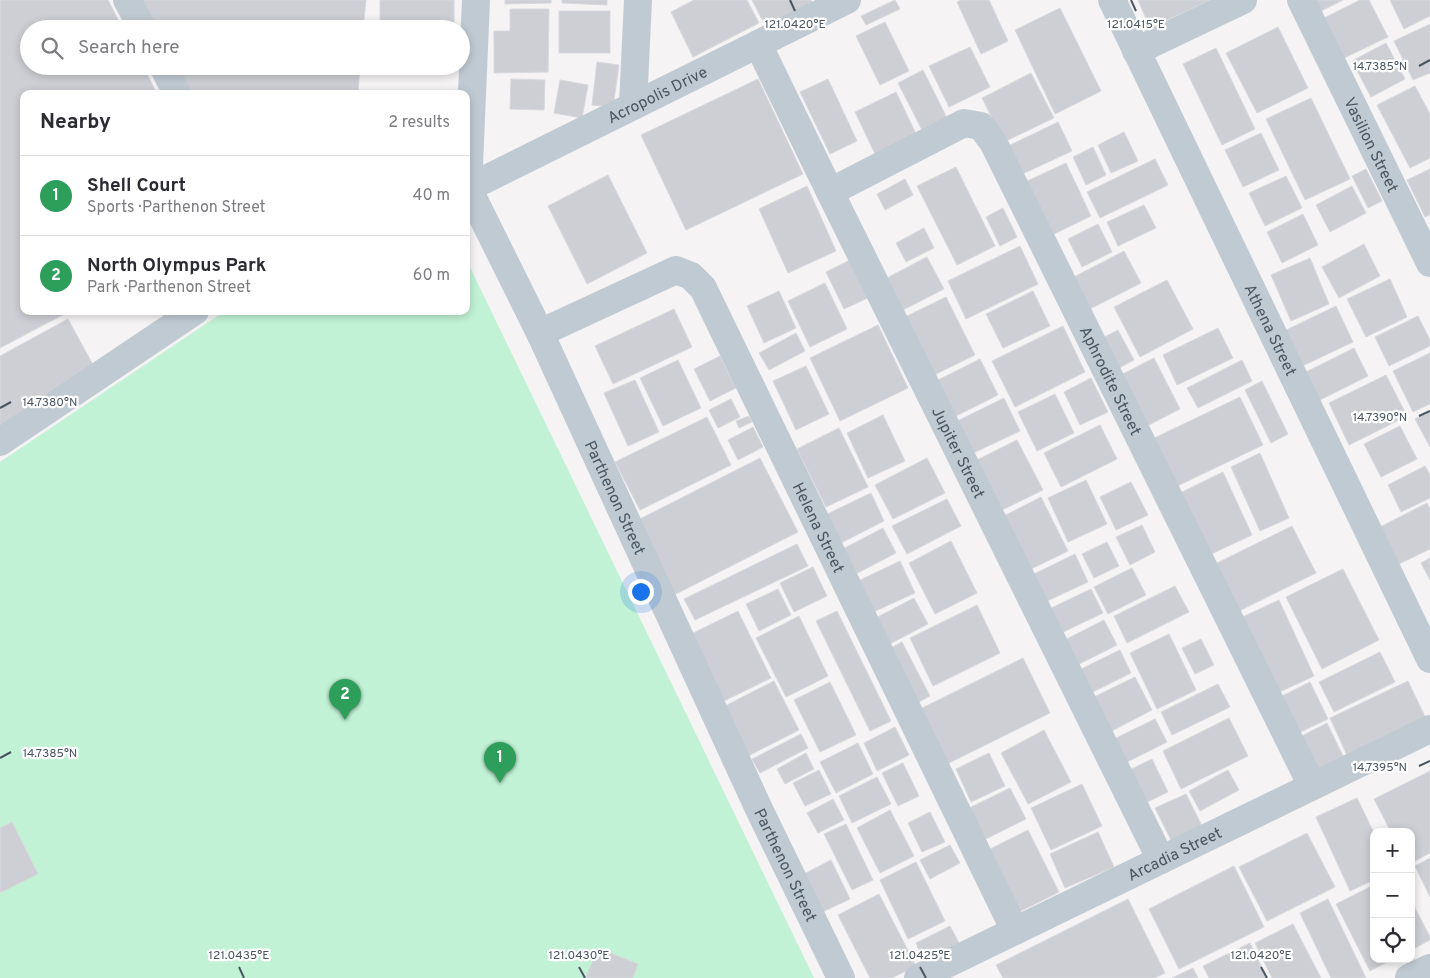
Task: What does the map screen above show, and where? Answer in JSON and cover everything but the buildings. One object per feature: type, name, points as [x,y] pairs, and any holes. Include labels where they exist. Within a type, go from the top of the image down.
[{"type":"street","points":[[127,0],[138,20]]},
{"type":"street","name":"Parthenon Street","points":[[470,141],[476,0]]},
{"type":"street","points":[[633,105],[638,0]]},
{"type":"street","name":"Acropolis Drive","points":[[470,187],[847,0]]},
{"type":"street","name":"Athena Street","points":[[1112,0],[1430,659]]},
{"type":"street","points":[[1136,51],[1243,0]]},
{"type":"street","name":"Vasilion Street","points":[[1301,0],[1430,263]]},
{"type":"street","name":"Jupiter Street","points":[[758,44],[1161,860]]},
{"type":"street","points":[[168,75],[175,90]]},
{"type":"street","name":"Aphrodite Street","points":[[830,192],[964,123],[981,126],[993,142],[1312,786]]},
{"type":"street","name":"Parthenon Street","points":[[470,192],[540,333],[758,806],[841,978]]},
{"type":"street","name":"Helena Street","points":[[540,333],[676,270],[691,276],[703,288],[1015,931]]},
{"type":"street","points":[[0,442],[189,315]]},
{"type":"street","name":"Arcadia Street","points":[[918,978],[1430,729]]},
{"type":"street","points":[[1409,978],[1430,968]]},
{"type":"green space","points":[[470,267],[814,978],[0,978],[0,462],[219,315],[470,315]]},
{"type":"place","name":"North Olympus Park","points":[[345,720]]},
{"type":"place","name":"Shell Court","points":[[500,783]]}]
